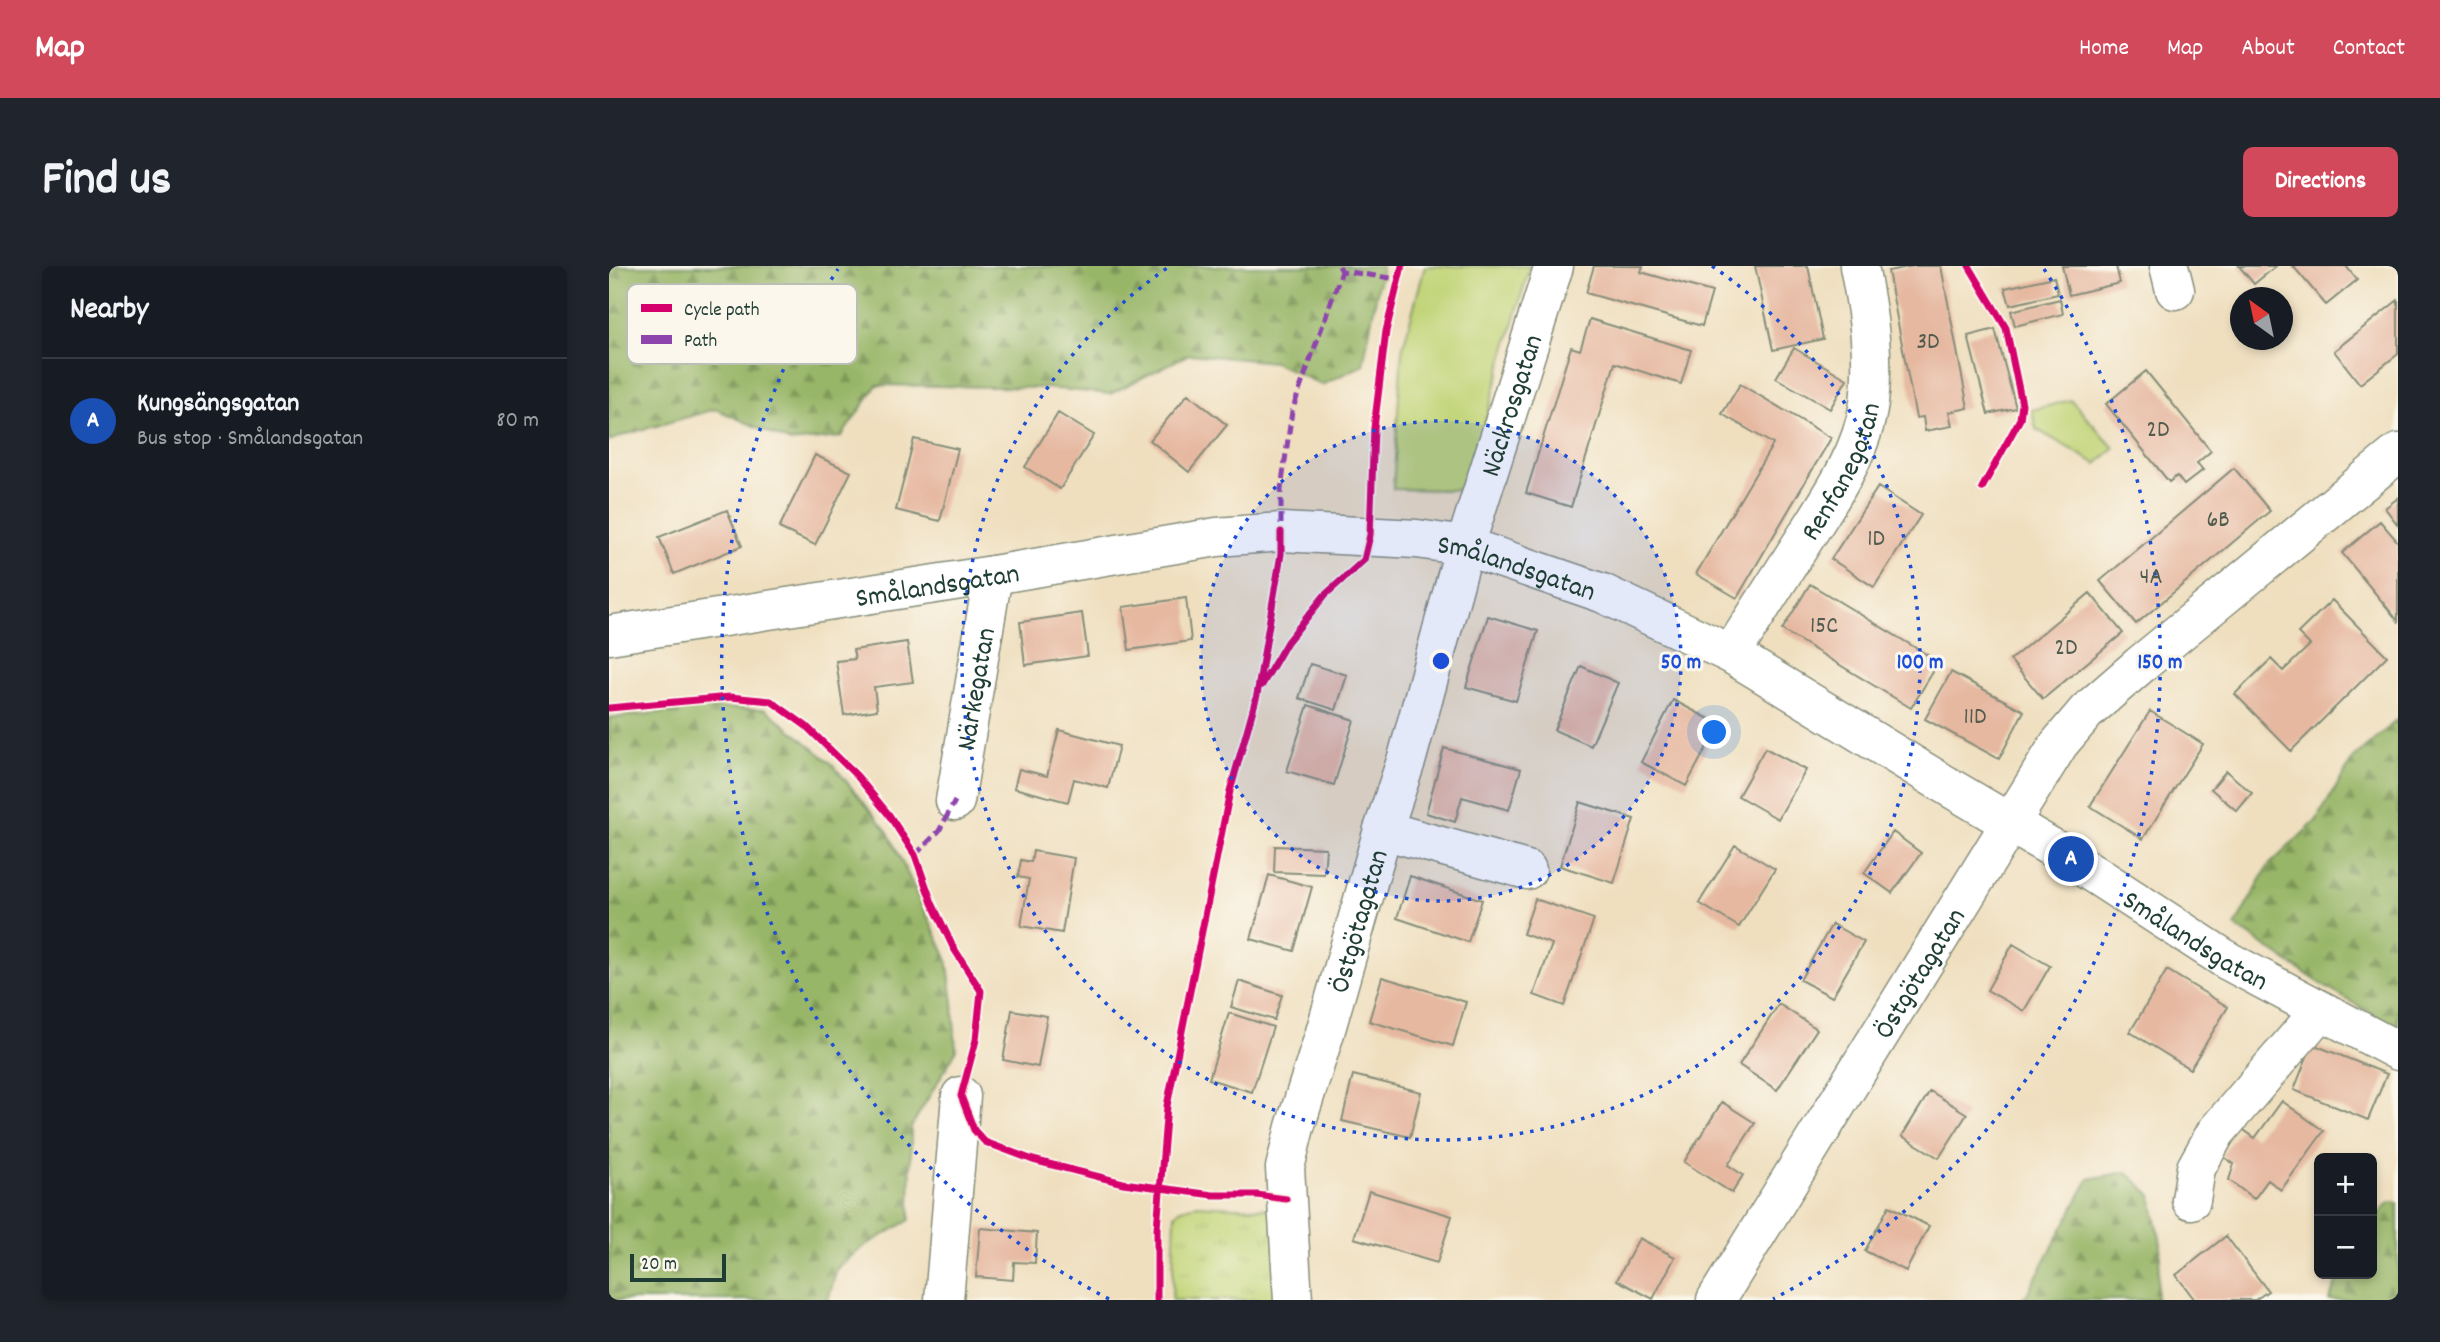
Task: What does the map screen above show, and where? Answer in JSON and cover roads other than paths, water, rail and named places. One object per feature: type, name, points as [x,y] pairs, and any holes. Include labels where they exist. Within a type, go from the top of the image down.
[{"type":"street","name":"Näckrosgatan","points":[[1465,546],[1554,266]]},
{"type":"street","name":"Renfanegatan","points":[[1731,654],[1843,475],[1864,427],[1869,403],[1871,353],[1869,317],[1859,266]]},
{"type":"street","name":"Östgötagatan","points":[[1716,1300],[2059,744],[2087,711],[2398,453]]},
{"type":"street","name":"Smålandsgatan","points":[[609,635],[1217,537],[1281,532],[1370,535],[1465,546],[1602,593],[1731,654],[2071,859],[2228,961],[2398,1051]]},
{"type":"street","name":"Östgötagatan","points":[[1293,1300],[1285,1168],[1295,1127],[1407,758],[1465,546]]},
{"type":"street","name":"Närkegatan","points":[[955,801],[992,575]]},
{"type":"street","points":[[1384,830],[1527,870]]},
{"type":"street","points":[[2191,1200],[2196,1168],[2216,1132],[2320,1011]]},
{"type":"street","points":[[944,1300],[961,1096]]},
{"type":"place","name":"Kungsängsgatan","points":[[2071,859]]}]
